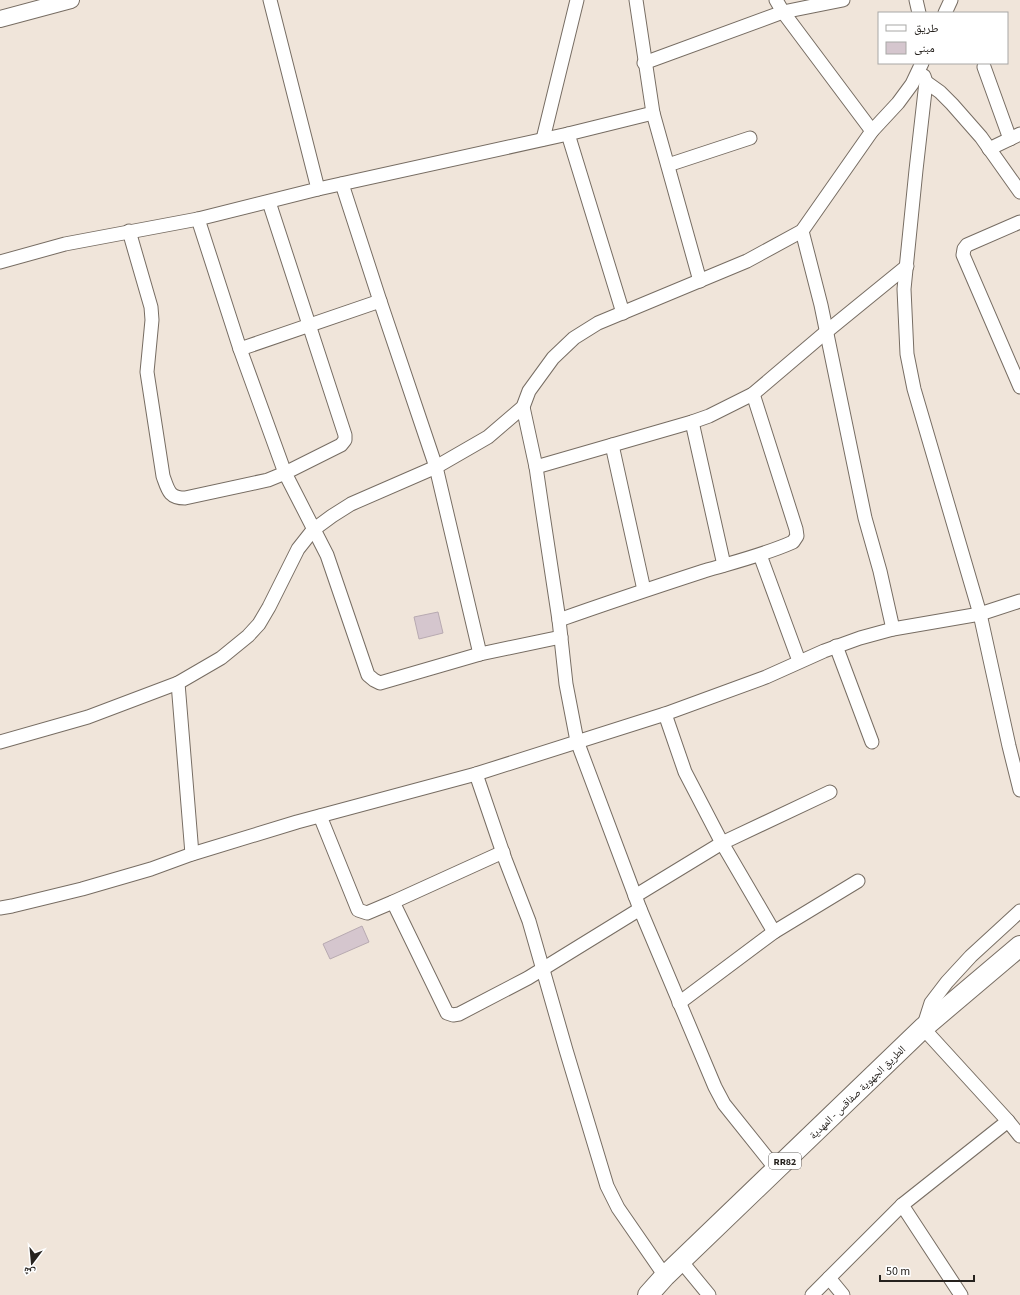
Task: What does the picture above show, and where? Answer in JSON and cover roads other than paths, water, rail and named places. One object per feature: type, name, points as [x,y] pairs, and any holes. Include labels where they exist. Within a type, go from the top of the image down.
[{"type":"main road","name":"الطريق الجهوية صفاقس - المهدية","points":[[648,1295],[665,1276],[923,1028],[1020,946]]},
{"type":"street","points":[[0,19],[71,0]]},
{"type":"street","points":[[270,0],[318,189]]},
{"type":"street","points":[[543,139],[577,0]]},
{"type":"street","points":[[636,0],[644,63],[653,113],[700,281]]},
{"type":"street","points":[[776,0],[782,12],[872,131]]},
{"type":"street","points":[[644,63],[782,12],[843,0]]},
{"type":"street","points":[[916,0],[918,12]]},
{"type":"street","points":[[945,12],[951,0]]},
{"type":"street","points":[[0,742],[88,717],[178,683],[221,658],[248,636],[259,624],[293,558],[313,530],[351,504],[436,467],[488,437],[523,407],[529,392],[537,379],[553,358],[574,338],[598,323],[747,261],[802,231],[872,131],[905,94],[921,65]]},
{"type":"street","points":[[921,65],[926,82],[904,289],[907,354],[914,389],[980,614],[1020,790]]},
{"type":"street","points":[[984,67],[1015,137],[989,149]]},
{"type":"street","points":[[926,82],[940,92],[952,104],[989,149],[1020,192]]},
{"type":"street","points":[[0,262],[65,244],[198,219],[318,189],[568,134],[653,113]]},
{"type":"street","points":[[568,134],[623,313]]},
{"type":"street","points":[[668,166],[750,138]]},
{"type":"street","points":[[342,184],[436,467],[480,654]]},
{"type":"street","points":[[130,231],[151,307],[152,320],[147,372],[163,476],[168,490],[173,496],[185,498],[268,480],[341,445],[345,440],[345,435],[269,202]]},
{"type":"street","points":[[198,219],[240,349],[285,473],[327,555],[368,675],[380,683],[480,654],[561,637]]},
{"type":"street","points":[[1020,222],[967,245],[964,249],[963,255],[1020,387]]},
{"type":"street","points":[[802,231],[826,332],[860,496],[880,571],[893,629]]},
{"type":"street","points":[[536,467],[692,422],[709,416],[753,394],[907,266]]},
{"type":"street","points":[[240,349],[380,301]]},
{"type":"street","points":[[559,620],[644,590],[760,555],[793,542],[797,536],[796,529],[753,394]]},
{"type":"street","points":[[523,407],[536,467],[559,620],[566,684],[577,741],[640,909],[715,1086],[724,1104],[776,1169]]},
{"type":"street","points":[[692,422],[724,565]]},
{"type":"street","points":[[612,444],[644,590]]},
{"type":"street","points":[[760,555],[799,661]]},
{"type":"street","points":[[0,908],[82,889],[151,869],[192,854],[320,816],[476,774],[665,714],[766,677],[799,661],[836,646],[893,629],[980,614],[1020,601]]},
{"type":"street","points":[[836,646],[872,742]]},
{"type":"street","points":[[178,683],[192,854]]},
{"type":"street","points":[[665,714],[685,772],[722,843],[774,932]]},
{"type":"street","points":[[476,774],[529,922],[608,1186],[618,1208],[665,1276]]},
{"type":"street","points":[[635,896],[722,843],[830,792]]},
{"type":"street","points":[[320,816],[358,910],[367,913],[503,852]]},
{"type":"street","points":[[679,1003],[774,932],[858,881]]},
{"type":"street","points":[[393,902],[448,1013],[454,1015],[459,1014],[528,978],[640,909]]},
{"type":"street","points":[[1020,911],[970,956],[947,982],[931,1003],[923,1028],[1020,1135]]},
{"type":"street","points":[[812,1295],[902,1205],[1008,1120]]},
{"type":"street","points":[[902,1205],[961,1295]]},
{"type":"street","points":[[681,1261],[709,1295]]},
{"type":"street","points":[[830,1278],[843,1295]]}]
